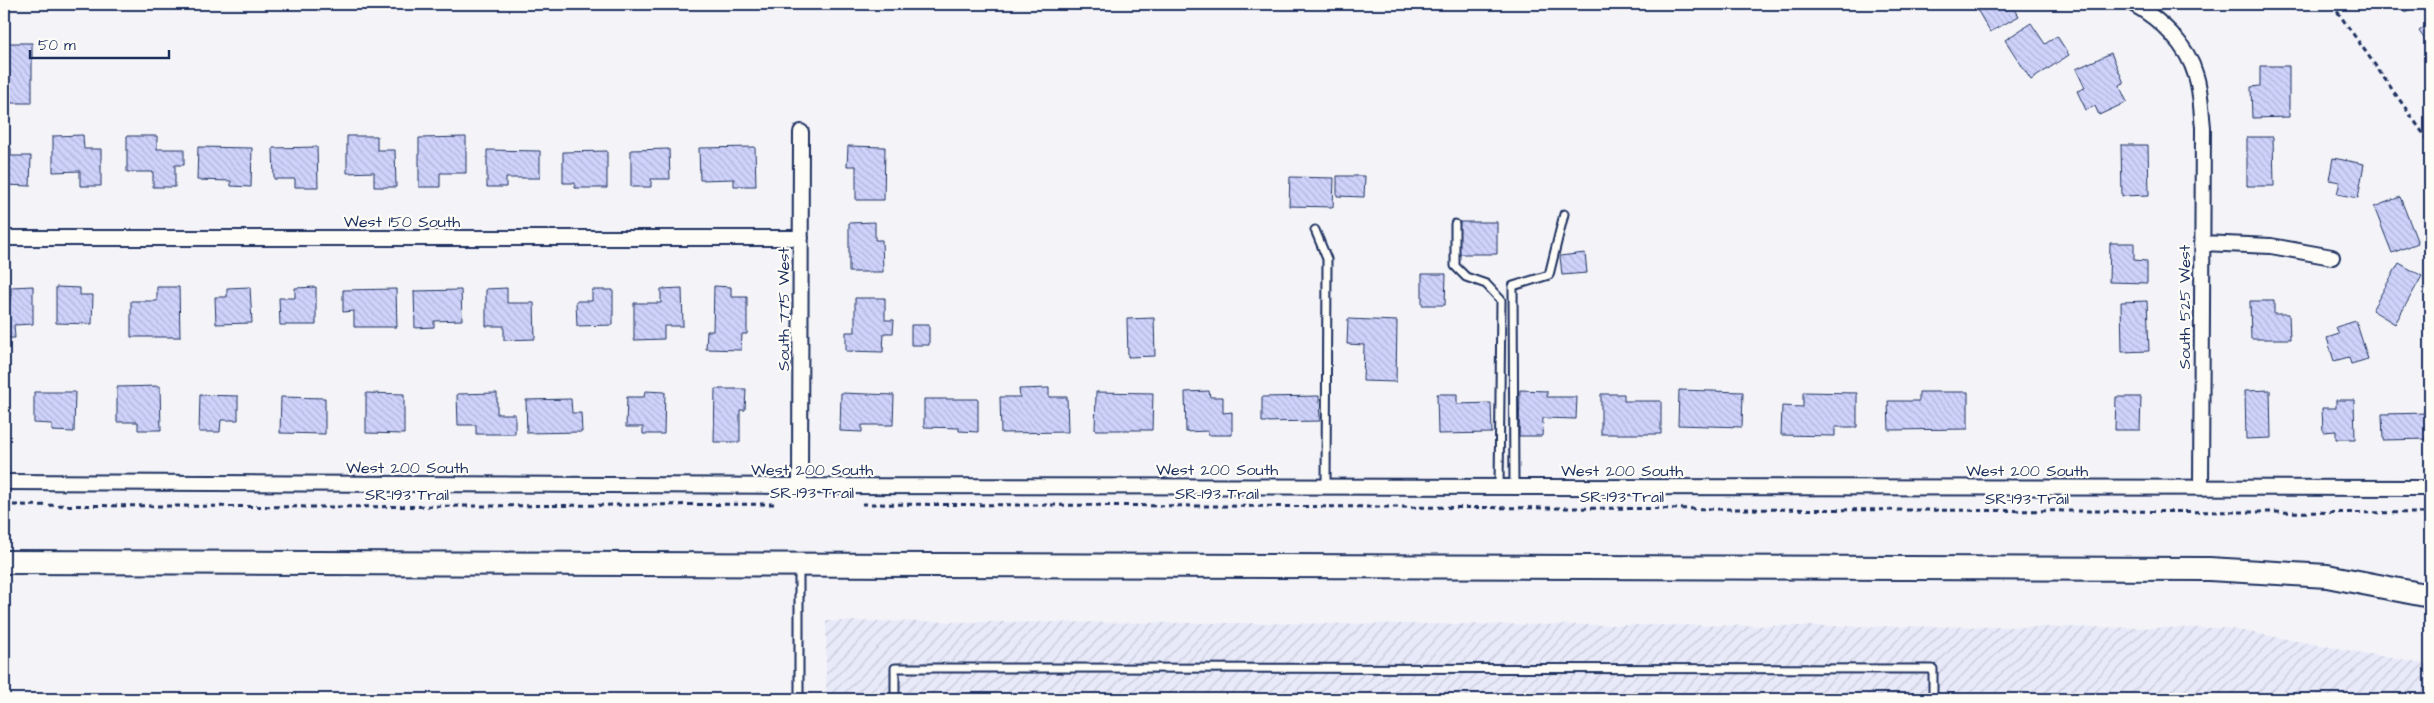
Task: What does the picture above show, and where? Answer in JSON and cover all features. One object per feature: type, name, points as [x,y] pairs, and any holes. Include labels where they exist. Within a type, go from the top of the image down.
[{"type":"main road","points":[[4,562],[2208,569],[2327,576],[2430,596]]},
{"type":"street","name":"South 525 West","points":[[2133,4],[2151,14],[2178,41],[2196,76],[2203,127],[2201,488]]},
{"type":"street","name":"South 775 West","points":[[800,486],[802,132]]},
{"type":"street","name":"West 150 South","points":[[4,238],[801,238]]},
{"type":"street","points":[[2202,244],[2272,246],[2332,257]]},
{"type":"street","name":"West 200 South","points":[[4,482],[800,486],[2430,488]]},
{"type":"lane","points":[[1514,487],[1513,286],[1550,275],[1564,214]]},
{"type":"lane","points":[[1454,224],[1455,266],[1466,276],[1486,284],[1501,300],[1499,487]]},
{"type":"lane","points":[[1315,230],[1327,259],[1326,487]]},
{"type":"lane","points":[[799,566],[799,699]]},
{"type":"lane","points":[[895,699],[895,668],[1005,668],[1933,669],[1933,699]]},
{"type":"path","points":[[2332,4],[2430,143]]},
{"type":"path","name":"SR-193 Trail","points":[[4,505],[780,504]]},
{"type":"path","name":"SR-193 Trail","points":[[859,504],[2430,513]]},
{"type":"shaded area","points":[[826,621],[2227,628],[2430,665],[2430,699],[826,699]]},
{"type":"building","points":[[1974,4],[2012,4],[2019,16],[1990,32]]},
{"type":"building","points":[[2400,4],[2419,4],[2405,12]]},
{"type":"building","points":[[2031,23],[2045,44],[2057,36],[2069,55],[2031,80],[2005,40]]},
{"type":"building","points":[[2430,23],[2430,47],[2419,31]]},
{"type":"building","points":[[4,43],[32,43],[32,103],[4,103]]},
{"type":"building","points":[[2111,53],[2124,83],[2119,85],[2127,102],[2099,115],[2095,106],[2086,110],[2077,91],[2085,88],[2076,69]]},
{"type":"building","points":[[2260,66],[2289,66],[2289,117],[2252,118],[2251,87],[2260,86]]},
{"type":"building","points":[[83,135],[84,149],[101,149],[101,186],[80,186],[80,171],[53,172],[53,136]]},
{"type":"building","points":[[127,136],[157,136],[157,149],[184,149],[184,165],[175,165],[175,187],[153,187],[153,172],[127,172]]},
{"type":"building","points":[[347,136],[377,136],[377,150],[395,150],[396,187],[374,187],[374,172],[347,173]]},
{"type":"building","points":[[466,137],[466,173],[440,173],[440,187],[419,187],[419,138]]},
{"type":"building","points":[[2247,137],[2273,137],[2274,186],[2247,186]]},
{"type":"building","points":[[2121,145],[2148,145],[2149,195],[2122,196]]},
{"type":"building","points":[[848,146],[885,147],[884,200],[856,200],[856,166],[847,166]]},
{"type":"building","points":[[4,147],[11,148],[11,156],[31,156],[30,186],[4,185]]},
{"type":"building","points":[[198,147],[252,148],[251,187],[231,186],[231,181],[197,180]]},
{"type":"building","points":[[317,147],[318,187],[295,187],[295,179],[274,179],[273,148]]},
{"type":"building","points":[[755,147],[756,186],[734,186],[734,179],[700,180],[699,148]]},
{"type":"building","points":[[669,149],[670,179],[651,179],[651,187],[631,187],[631,150]]},
{"type":"building","points":[[487,150],[540,151],[540,178],[506,178],[506,187],[487,187]]},
{"type":"building","points":[[607,151],[607,188],[575,188],[575,183],[563,183],[563,152]]},
{"type":"building","points":[[2333,158],[2364,164],[2358,198],[2337,194],[2340,182],[2329,180]]},
{"type":"building","points":[[1337,176],[1365,176],[1364,197],[1337,196]]},
{"type":"building","points":[[1290,177],[1334,178],[1333,207],[1289,206]]},
{"type":"building","points":[[2400,197],[2418,243],[2392,253],[2374,207]]},
{"type":"building","points":[[875,222],[875,240],[882,240],[883,272],[849,272],[849,223]]},
{"type":"building","points":[[1458,222],[1497,222],[1497,254],[1458,254]]},
{"type":"building","points":[[2110,243],[2134,243],[2134,260],[2147,261],[2147,283],[2109,282]]},
{"type":"building","points":[[1585,253],[1587,273],[1562,275],[1560,256]]},
{"type":"building","points":[[2399,263],[2422,276],[2395,324],[2372,310]]},
{"type":"building","points":[[1422,274],[1446,274],[1445,305],[1422,305]]},
{"type":"building","points":[[33,286],[33,324],[14,325],[15,338],[4,338],[4,301],[11,301],[11,287]]},
{"type":"building","points":[[714,286],[731,287],[731,297],[747,297],[747,334],[742,334],[741,350],[706,349],[707,331],[713,331]]},
{"type":"building","points":[[56,287],[80,288],[80,295],[93,295],[92,324],[56,323]]},
{"type":"building","points":[[157,287],[179,287],[180,337],[131,337],[131,301],[157,301]]},
{"type":"building","points":[[250,287],[252,323],[216,324],[215,297],[227,297],[227,288]]},
{"type":"building","points":[[316,287],[316,325],[280,325],[279,298],[295,298],[295,288]]},
{"type":"building","points":[[507,288],[507,303],[534,303],[535,339],[504,340],[504,326],[486,326],[486,289]]},
{"type":"building","points":[[682,288],[683,326],[664,326],[664,339],[634,340],[634,303],[661,303],[661,289]]},
{"type":"building","points":[[396,289],[397,327],[354,327],[354,311],[343,312],[343,290]]},
{"type":"building","points":[[461,290],[462,320],[434,321],[434,327],[415,328],[414,291]]},
{"type":"building","points":[[592,290],[613,290],[613,325],[577,326],[576,301],[592,301]]},
{"type":"building","points":[[855,298],[885,298],[885,320],[894,320],[893,333],[884,333],[883,352],[846,351],[846,332],[855,332]]},
{"type":"building","points":[[2147,301],[2149,351],[2122,352],[2121,302]]},
{"type":"building","points":[[2250,301],[2274,301],[2274,314],[2289,314],[2290,339],[2251,339]]},
{"type":"building","points":[[1154,318],[1155,356],[1128,357],[1127,319]]},
{"type":"building","points":[[1348,319],[1397,321],[1396,382],[1363,381],[1364,345],[1347,344]]},
{"type":"building","points":[[2356,321],[2368,359],[2351,364],[2349,357],[2334,361],[2327,338],[2339,334],[2336,327]]},
{"type":"building","points":[[911,325],[929,325],[929,345],[911,345]]},
{"type":"building","points":[[160,386],[161,430],[138,430],[138,422],[117,422],[117,387]]},
{"type":"building","points":[[1049,388],[1049,397],[1067,397],[1068,432],[1001,433],[1000,397],[1020,397],[1019,389]]},
{"type":"building","points":[[715,389],[746,389],[745,410],[740,410],[740,442],[714,442]]},
{"type":"building","points":[[1520,390],[1547,391],[1547,397],[1577,397],[1576,419],[1543,418],[1542,436],[1519,436]]},
{"type":"building","points":[[1679,390],[1743,392],[1742,427],[1678,425]]},
{"type":"building","points":[[2270,390],[2271,438],[2246,439],[2245,391]]},
{"type":"building","points":[[645,391],[665,392],[664,434],[643,434],[643,427],[626,427],[627,397],[644,397]]},
{"type":"building","points":[[1209,391],[1210,397],[1223,397],[1223,413],[1232,412],[1232,435],[1208,435],[1208,431],[1186,432],[1185,392]]},
{"type":"building","points":[[34,392],[75,392],[74,432],[52,431],[52,424],[34,423]]},
{"type":"building","points":[[1096,392],[1153,393],[1152,430],[1095,430]]},
{"type":"building","points":[[1803,392],[1857,393],[1857,427],[1835,427],[1835,436],[1781,435],[1782,406],[1803,407]]},
{"type":"building","points":[[1919,392],[1968,392],[1968,429],[1889,430],[1888,401],[1919,401]]},
{"type":"building","points":[[366,393],[404,394],[404,434],[366,433]]},
{"type":"building","points":[[497,393],[497,414],[515,414],[515,434],[476,434],[476,425],[458,425],[457,394]]},
{"type":"building","points":[[841,393],[894,395],[893,425],[862,425],[862,432],[840,431]]},
{"type":"building","points":[[1437,394],[1457,394],[1457,404],[1491,403],[1492,433],[1438,434]]},
{"type":"building","points":[[1601,394],[1624,394],[1624,401],[1661,401],[1661,434],[1601,434]]},
{"type":"building","points":[[200,395],[238,396],[238,420],[221,420],[220,432],[199,432]]},
{"type":"building","points":[[1319,396],[1320,421],[1262,422],[1262,397]]},
{"type":"building","points":[[281,397],[325,398],[325,434],[280,433]]},
{"type":"building","points":[[2116,397],[2141,397],[2140,430],[2115,430]]},
{"type":"building","points":[[571,399],[572,413],[581,413],[582,432],[527,433],[526,400]]},
{"type":"building","points":[[924,399],[978,399],[978,432],[959,431],[959,428],[924,427]]},
{"type":"building","points":[[2336,400],[2354,400],[2355,439],[2336,439],[2336,431],[2323,432],[2322,408],[2336,408]]},
{"type":"building","points":[[2430,413],[2430,439],[2383,440],[2382,414]]}]
